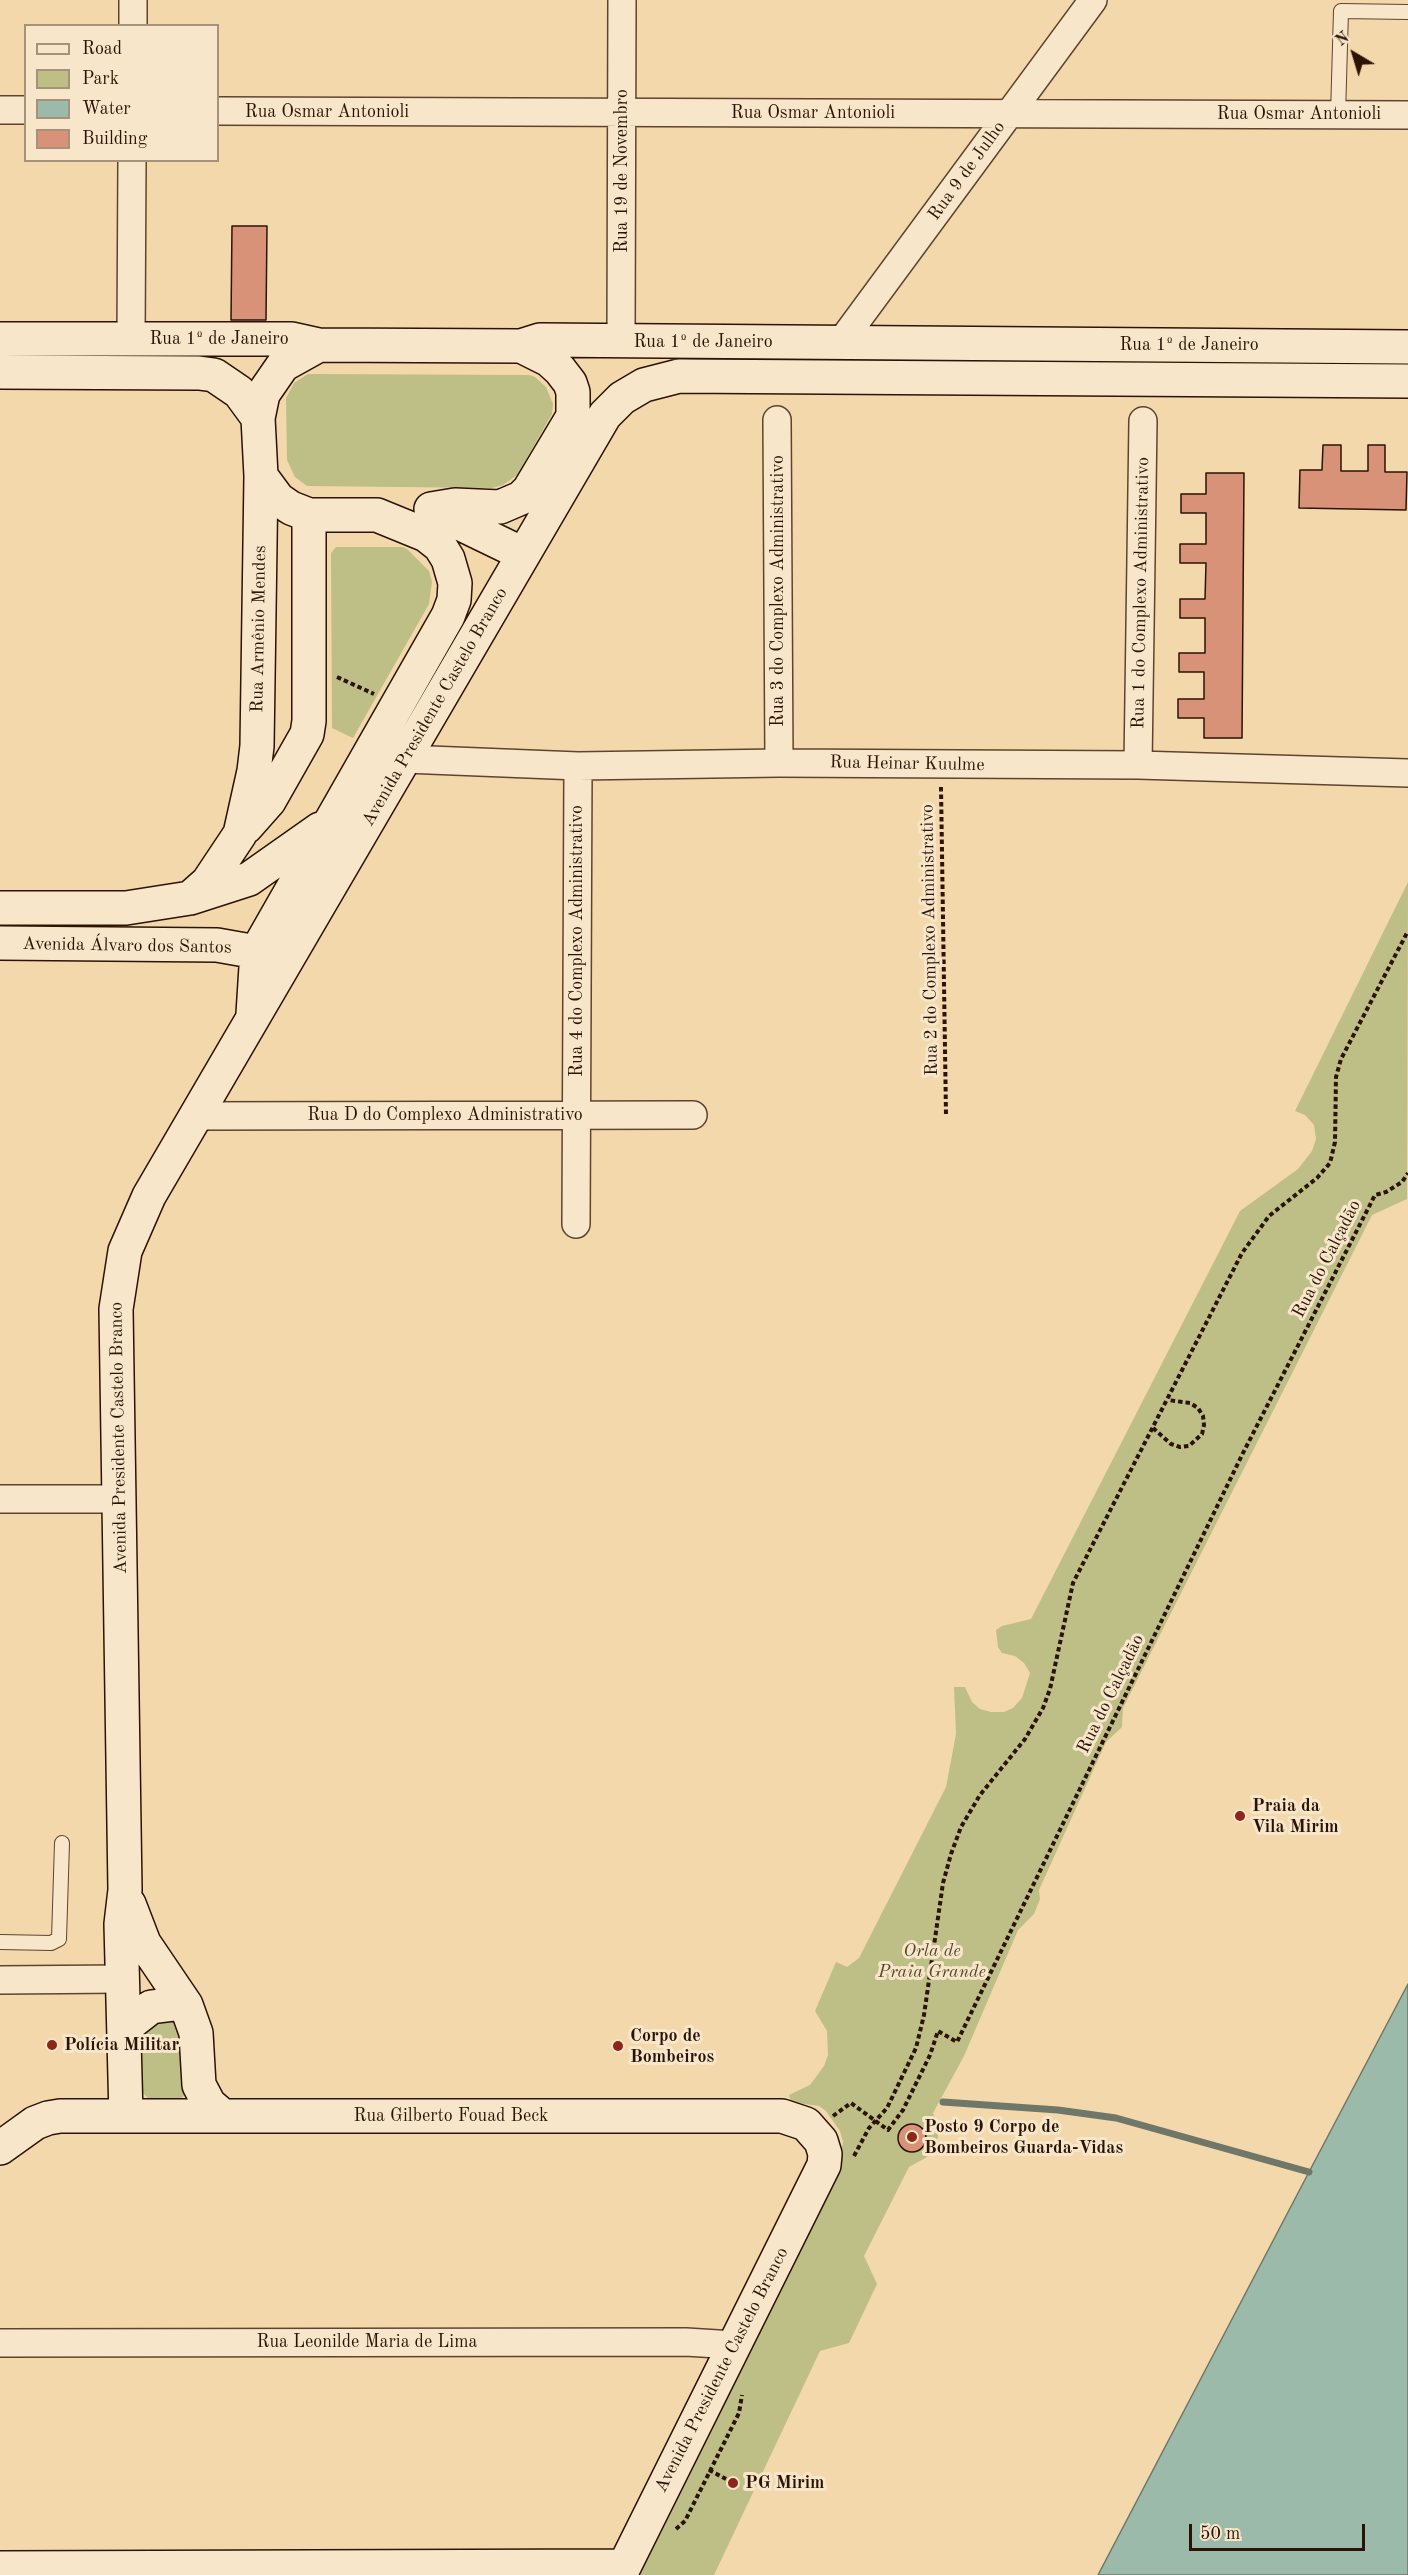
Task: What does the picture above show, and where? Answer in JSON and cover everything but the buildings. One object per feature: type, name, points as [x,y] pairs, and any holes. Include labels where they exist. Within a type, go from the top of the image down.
[{"type":"street","points":[[133,0],[133,24]]},
{"type":"street","name":"Rua 19 de Novembro","points":[[621,341],[622,0]]},
{"type":"street","name":"Rua 9 de Julho","points":[[841,342],[1093,0]]},
{"type":"street","points":[[0,110],[24,110]]},
{"type":"street","name":"Rua Osmar Antonioli","points":[[219,111],[1408,115]]},
{"type":"street","points":[[131,339],[132,162]]},
{"type":"street","name":"Rua 1º de Janeiro","points":[[0,339],[292,339],[319,345],[520,346],[540,340],[1408,347]]},
{"type":"street","points":[[258,418],[263,394],[283,365],[319,345]]},
{"type":"street","points":[[520,346],[549,360],[565,376],[573,392],[574,465]]},
{"type":"street","name":"Rua 1º de Janeiro","points":[[0,372],[214,375],[228,382],[239,392],[258,418]]},
{"type":"street","name":"Rua 1º de Janeiro","points":[[622,398],[644,385],[679,376],[1408,381]]},
{"type":"street","name":"Avenida Presidente Castelo Branco","points":[[126,2116],[121,1924],[125,1890],[116,1309],[125,1251],[149,1196],[574,465],[605,415],[622,398]]},
{"type":"street","name":"Rua Armênio Mendes","points":[[179,901],[208,882],[240,834],[249,801],[257,747],[261,476],[258,418]]},
{"type":"street","points":[[261,476],[278,499],[291,508],[309,514],[377,515],[403,509],[432,509],[455,505],[500,507],[520,498],[529,490],[572,418]]},
{"type":"street","name":"Rua 3 do Complexo Administrativo","points":[[777,420],[779,763]]},
{"type":"street","name":"Rua 1 do Complexo Administrativo","points":[[1138,765],[1143,421]]},
{"type":"street","points":[[432,509],[523,554]]},
{"type":"street","points":[[240,834],[269,801],[307,734],[309,721],[309,514]]},
{"type":"street","name":"Avenida Presidente Castelo Branco","points":[[253,1019],[257,951],[448,616],[454,600],[453,575],[448,559],[440,546],[411,528],[377,515]]},
{"type":"street","name":"Rua Heinar Kuulme","points":[[405,759],[578,766],[779,763],[1138,765],[1408,773]]},
{"type":"street","name":"Rua 4 do Complexo Administrativo","points":[[576,1224],[578,766]]},
{"type":"street","name":"Avenida Álvaro dos Santos","points":[[0,908],[126,908],[179,901],[249,879],[331,821]]},
{"type":"street","name":"Avenida Álvaro dos Santos","points":[[0,944],[217,945],[289,958]]},
{"type":"street","name":"Rua D do Complexo Administrativo","points":[[196,1116],[693,1115]]},
{"type":"street","points":[[0,1499],[120,1500]]},
{"type":"street","name":"Avenida Presidente Castelo Branco","points":[[125,1890],[135,1924],[144,1943],[186,2005],[184,2012],[196,2033],[199,2085]]},
{"type":"street","points":[[0,1980],[123,1979],[156,1989],[184,2012]]},
{"type":"street","points":[[124,2028],[151,2007],[184,2012]]},
{"type":"street","points":[[180,2116],[194,2103],[199,2085]]},
{"type":"street","points":[[199,2085],[209,2104],[223,2116]]},
{"type":"street","name":"Rua Gilberto Fouad Beck","points":[[0,2148],[35,2124],[48,2118],[126,2116],[782,2116],[795,2119],[813,2131]]},
{"type":"street","points":[[813,2131],[825,2154],[838,2162]]},
{"type":"street","name":"Avenida Presidente Castelo Branco","points":[[622,2570],[734,2345],[838,2162]]},
{"type":"street","name":"Rua Leonilde Maria de Lima","points":[[0,2343],[686,2342],[734,2345]]},
{"type":"street","points":[[0,2568],[622,2570]]},
{"type":"lane","points":[[1338,115],[1341,11],[1408,12]]},
{"type":"lane","points":[[0,1942],[51,1943],[59,1939],[62,1843]]},
{"type":"path","points":[[309,665],[397,705]]},
{"type":"path","name":"Rua 2 do Complexo Administrativo","points":[[940,765],[946,1114]]},
{"type":"path","points":[[838,2162],[887,2108],[919,2039],[943,1883],[951,1854],[961,1827],[980,1795],[1025,1739],[1043,1708],[1050,1689],[1073,1583],[1250,1239],[1269,1216],[1317,1178],[1330,1163],[1335,1142],[1336,1077],[1341,1059],[1408,931]]},
{"type":"path","name":"Rua do Calçadão","points":[[876,2121],[888,2130],[903,2110],[930,2055],[938,2031],[957,2042],[1244,1453],[1375,1195],[1386,1192],[1401,1182],[1408,1173]]},
{"type":"path","points":[[1153,1428],[1171,1444],[1180,1447],[1197,1441],[1202,1434],[1203,1416],[1198,1408],[1190,1404],[1168,1400]]},
{"type":"path","points":[[813,2131],[851,2103],[876,2121]]},
{"type":"path","points":[[672,2532],[688,2516],[739,2413],[742,2392]]},
{"type":"green space","points":[[308,374],[529,375],[535,377],[546,387],[553,404],[552,414],[517,475],[503,485],[492,488],[307,486],[295,477],[287,460],[286,398],[294,383]]},
{"type":"green space","points":[[336,547],[402,547],[407,549],[429,571],[432,582],[429,604],[353,738],[332,728],[331,553]]},
{"type":"green space","name":"Orla de Praia Grande","points":[[1408,882],[1407,1199],[1372,1215],[1123,1708],[1122,1727],[1106,1742],[1039,1890],[1040,1899],[1034,1914],[1018,1930],[964,2056],[933,2113],[938,2125],[938,2137],[934,2147],[927,2157],[909,2167],[864,2256],[877,2284],[849,2343],[820,2351],[714,2575],[631,2575],[841,2154],[843,2142],[840,2131],[826,2111],[819,2106],[791,2102],[789,2095],[810,2085],[824,2066],[828,2055],[827,2031],[815,2011],[836,1962],[847,1967],[859,1958],[946,1787],[956,1734],[954,1687],[965,1687],[972,1702],[980,1709],[991,1712],[1004,1712],[1013,1708],[1022,1698],[1030,1673],[1024,1663],[1015,1656],[1002,1653],[998,1647],[996,1630],[1002,1626],[1031,1619],[1240,1211],[1298,1169],[1312,1151],[1316,1139],[1314,1125],[1305,1115],[1295,1111]]},
{"type":"green space","points":[[174,2020],[180,2025],[188,2092],[177,2102],[152,2102],[141,2091],[136,2034],[148,2021]]},
{"type":"water","points":[[1408,1984],[1408,2575],[1098,2575],[1309,2172]]},
{"type":"waterway","points":[[943,2102],[1058,2110],[1116,2118],[1309,2172]]},
{"type":"place","name":"Praia da Vila Mirim","points":[[1240,1816]]},
{"type":"place","name":"Polícia Militar","points":[[52,2045]]},
{"type":"place","name":"Corpo de Bombeiros","points":[[618,2046]]},
{"type":"place","name":"Posto 9 Corpo de Bombeiros Guarda-Vidas","points":[[912,2137]]},
{"type":"place","name":"PG Mirim","points":[[733,2483]]}]
